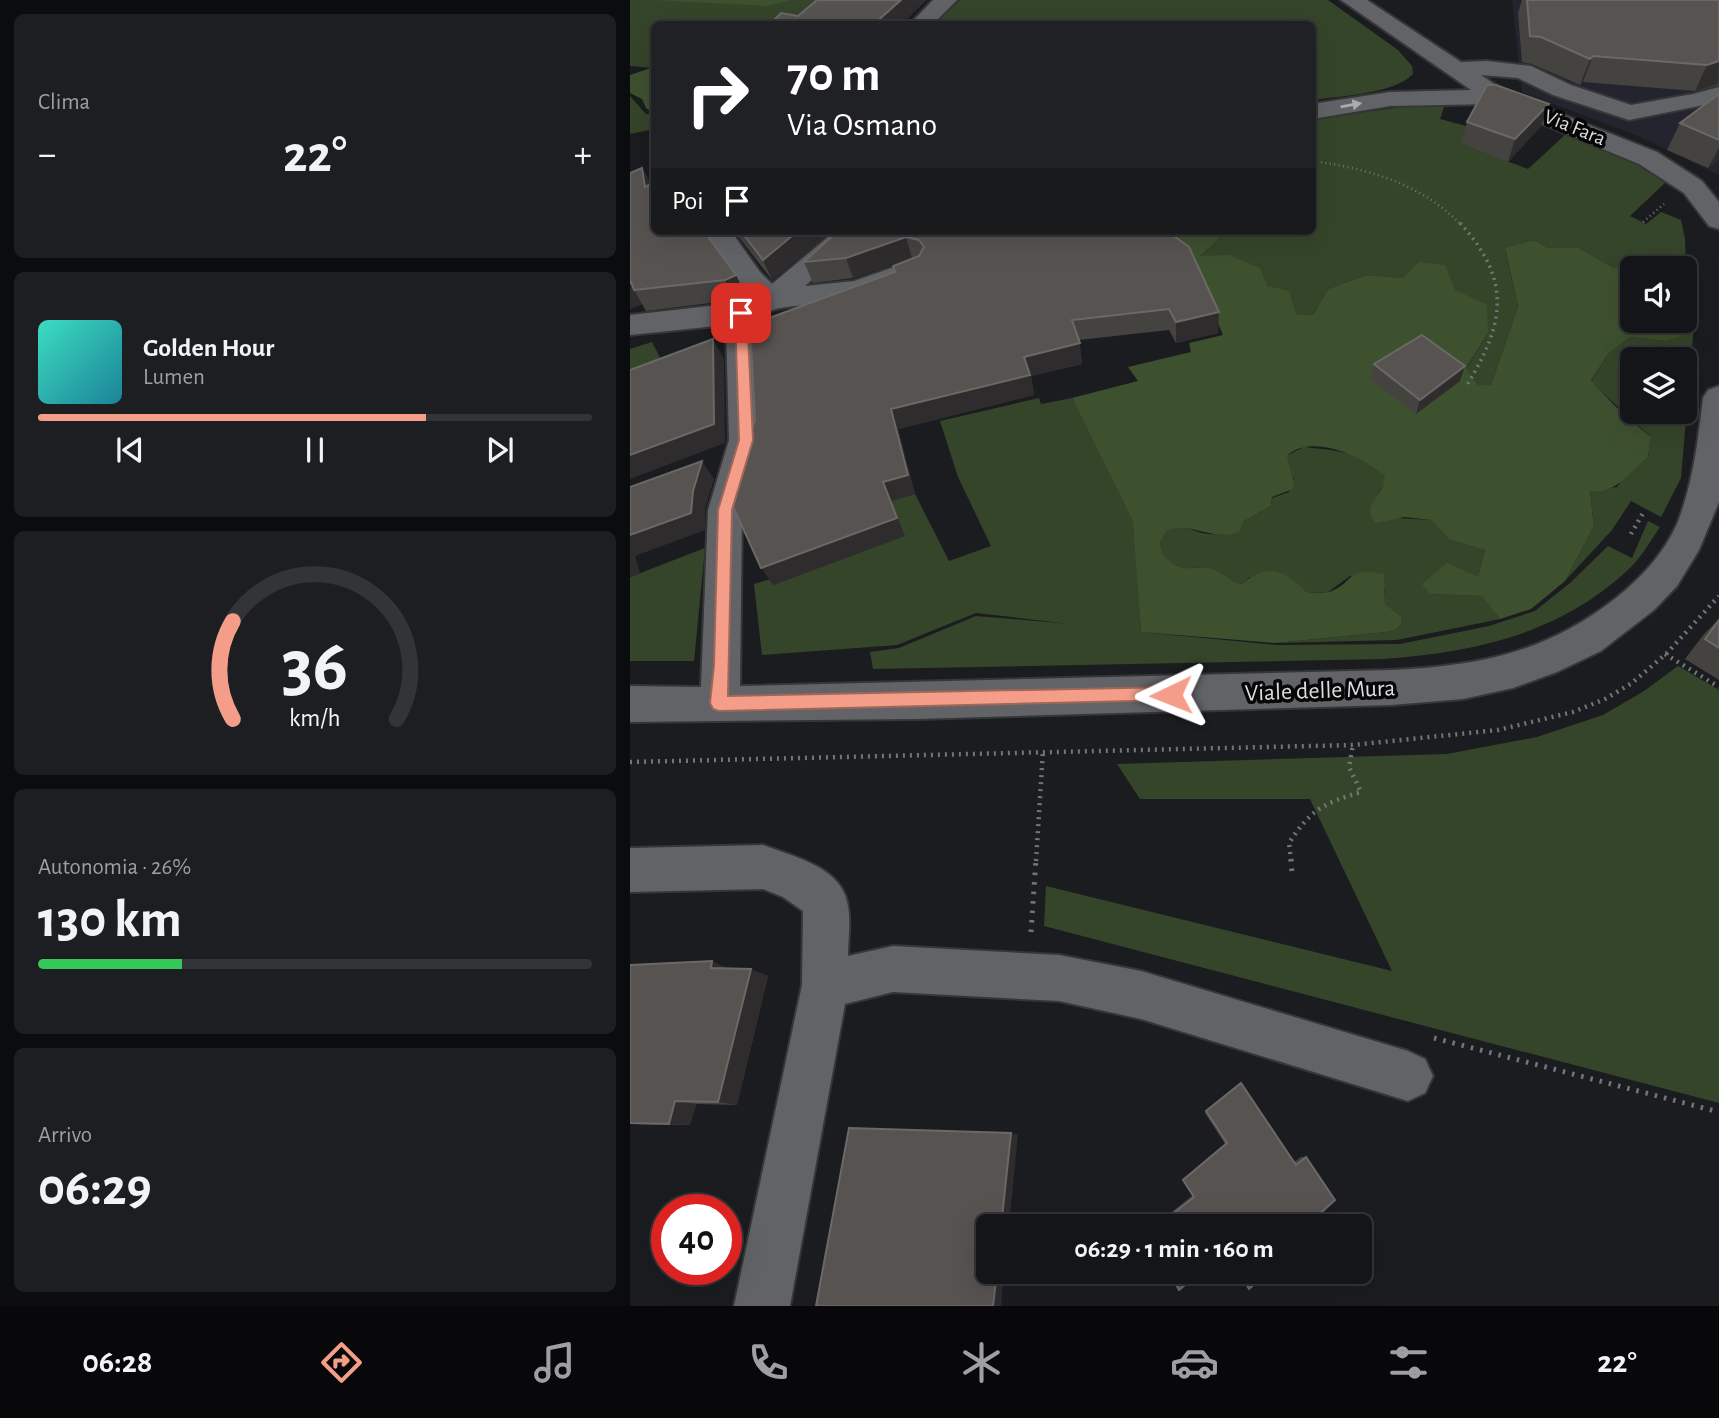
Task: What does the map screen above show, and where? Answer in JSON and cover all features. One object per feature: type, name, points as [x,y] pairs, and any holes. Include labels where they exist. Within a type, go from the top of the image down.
[{"type":"street","points":[[924,21],[946,0]]},
{"type":"street","name":"Via Fara","points":[[1352,0],[1497,97],[1648,158],[1693,187],[1719,220]]},
{"type":"street","points":[[1390,99],[1426,83],[1447,65],[1523,71],[1562,90],[1629,113],[1698,101],[1719,94]]},
{"type":"street","points":[[1316,111],[1390,99],[1497,97]]},
{"type":"street","points":[[719,703],[725,510],[746,440],[756,306],[750,279],[720,235]]},
{"type":"street","points":[[756,306],[847,235]]},
{"type":"street","points":[[630,325],[858,290],[913,269]]},
{"type":"street","name":"Viale delle Mura","points":[[630,704],[1082,697],[1425,687],[1500,674],[1561,652],[1612,623],[1651,589],[1681,553],[1703,507],[1714,448],[1719,398]]},
{"type":"street","points":[[703,468],[741,453]]},
{"type":"street","points":[[630,870],[763,867],[798,880],[818,893],[826,905],[825,985],[762,1306]]},
{"type":"street","points":[[825,985],[893,969],[1059,978],[1415,1055]]},
{"type":"path","points":[[1316,161],[1351,166],[1401,183],[1456,218],[1475,238],[1489,265],[1500,297],[1493,336],[1466,385]]},
{"type":"path","points":[[1643,222],[1667,202]]},
{"type":"path","points":[[1631,534],[1643,513]]},
{"type":"path","points":[[1665,654],[1719,687]]},
{"type":"path","points":[[1292,874],[1289,844],[1312,811],[1320,804],[1361,792],[1349,767],[1353,745]]},
{"type":"path","points":[[1043,751],[1031,934],[1044,937]]},
{"type":"path","points":[[1415,1055],[1719,1111]]},
{"type":"shaded area","points":[[1512,0],[1719,0],[1719,175],[1638,136],[1522,92]]},
{"type":"green space","points":[[630,0],[876,0],[854,21],[651,21],[651,68],[630,66]]},
{"type":"green space","points":[[655,0],[791,0],[767,6]]},
{"type":"green space","points":[[960,0],[1328,0],[1398,50],[1412,66],[1413,74],[1404,81],[1380,90],[1316,100],[1316,21],[938,21]]},
{"type":"green space","points":[[651,68],[651,112],[642,99],[630,93],[630,75]]},
{"type":"green space","points":[[630,96],[646,114],[651,114],[651,130],[630,134]]},
{"type":"green space","points":[[1446,101],[1440,119],[1470,127],[1461,144],[1528,169],[1567,133],[1629,159],[1666,182],[1630,216],[1646,224],[1661,212],[1681,220],[1686,256],[1620,256],[1620,268],[1614,268],[1579,248],[1548,248],[1534,240],[1505,249],[1518,306],[1491,385],[1478,385],[1466,369],[1488,333],[1403,278],[1367,275],[1328,289],[1313,315],[1295,314],[1267,286],[1199,257],[1219,239],[1218,235],[1316,235],[1316,119]]},
{"type":"green space","points":[[1149,235],[1218,235],[1219,239],[1200,256],[1229,255],[1260,268],[1267,286],[1289,291],[1296,314],[1313,315],[1328,289],[1367,275],[1403,278],[1419,262],[1445,265],[1455,290],[1487,305],[1488,333],[1466,368],[1478,385],[1491,385],[1518,306],[1505,248],[1534,240],[1548,248],[1579,248],[1614,268],[1620,268],[1620,333],[1682,333],[1682,336],[1665,341],[1630,337],[1608,354],[1591,381],[1620,411],[1620,424],[1635,424],[1651,437],[1648,457],[1615,486],[1590,491],[1594,526],[1565,581],[1531,609],[1500,619],[1482,596],[1430,594],[1422,584],[1447,563],[1478,577],[1485,550],[1450,540],[1431,520],[1404,517],[1376,523],[1370,511],[1382,488],[1384,476],[1352,455],[1310,446],[1288,455],[1288,464],[1294,480],[1293,489],[1272,497],[1271,506],[1244,521],[1239,533],[1228,535],[1186,528],[1167,530],[1160,543],[1162,554],[1178,566],[1210,568],[1242,584],[1251,577],[1268,571],[1284,574],[1306,592],[1329,592],[1363,572],[1384,574],[1385,604],[1401,616],[1401,624],[1395,630],[1386,632],[1275,643],[1141,632],[1133,521],[1072,398],[1138,381],[1128,367],[1191,352],[1189,343],[1223,335],[1197,272]]},
{"type":"green space","points":[[1693,333],[1692,347],[1620,347],[1620,409],[1591,382],[1608,354],[1630,337],[1665,341]]},
{"type":"green space","points":[[652,342],[671,379],[630,395],[630,349]]},
{"type":"green space","points":[[1039,398],[1041,404],[1072,398],[1134,521],[1141,632],[1276,645],[1400,644],[1489,626],[1535,611],[1570,583],[1608,546],[1632,558],[1648,521],[1660,527],[1631,567],[1576,609],[1516,636],[1417,656],[1383,659],[873,669],[870,652],[899,648],[976,616],[1071,624],[976,613],[897,645],[762,655],[754,584],[770,579],[773,585],[904,536],[891,501],[915,494],[949,561],[991,546],[958,477],[940,421]]},
{"type":"green space","points":[[1637,424],[1686,424],[1681,478],[1661,517],[1631,501],[1612,530],[1565,581],[1594,526],[1590,490],[1617,487],[1626,474],[1648,457],[1651,437]]},
{"type":"green space","points":[[1304,447],[1326,449],[1362,458],[1380,471],[1386,481],[1378,494],[1397,518],[1431,520],[1450,540],[1485,550],[1478,577],[1430,594],[1483,596],[1500,619],[1397,640],[1276,643],[1386,632],[1395,630],[1401,624],[1401,616],[1385,604],[1385,589],[1350,576],[1327,593],[1306,592],[1250,577],[1242,584],[1238,583],[1210,568],[1177,566],[1161,554],[1160,543],[1166,530],[1186,528],[1210,534],[1239,533],[1244,521],[1271,506],[1272,498],[1289,492],[1294,479],[1287,467],[1288,455]]},
{"type":"green space","points":[[705,548],[694,661],[630,661],[630,577]]},
{"type":"green space","points":[[1678,666],[1719,690],[1719,1103],[1044,926],[1046,886],[1392,971],[1310,799],[1140,799],[1117,764],[1447,754],[1537,737],[1603,715],[1644,691]]},
{"type":"building","points":[[817,0],[901,0],[877,21],[773,21],[781,13],[798,16]]},
{"type":"building","points":[[1527,0],[1719,0],[1719,61],[1707,65],[1593,56],[1590,59],[1541,37],[1530,36]]},
{"type":"building","points":[[1487,85],[1496,85],[1549,104],[1515,139],[1467,122]]},
{"type":"building","points":[[1719,94],[1719,140],[1680,123]]},
{"type":"building","points":[[642,168],[645,187],[651,184],[651,235],[707,235],[736,275],[725,280],[634,290],[630,283],[630,173]]},
{"type":"building","points":[[744,235],[793,235],[763,260]]},
{"type":"building","points":[[834,235],[1172,235],[1189,247],[1219,312],[1176,322],[1169,309],[1072,320],[1080,343],[1024,357],[1030,375],[891,409],[908,475],[883,482],[897,518],[761,568],[732,504],[732,492],[755,420],[750,325],[895,272],[893,266],[919,256],[924,247],[919,240],[906,237],[846,258],[804,262]]},
{"type":"building","points":[[1422,335],[1465,366],[1420,400],[1374,364]]},
{"type":"building","points":[[713,339],[714,424],[630,455],[630,370]]},
{"type":"building","points":[[702,461],[693,491],[691,513],[630,535],[630,487]]},
{"type":"building","points":[[1719,620],[1719,648],[1705,639]]},
{"type":"building","points":[[712,961],[711,968],[751,969],[718,1102],[675,1101],[669,1124],[630,1123],[630,965]]},
{"type":"building","points":[[1241,1083],[1296,1165],[1306,1157],[1335,1200],[1319,1214],[1172,1214],[1194,1197],[1183,1180],[1227,1143],[1206,1111]]},
{"type":"building","points":[[849,1128],[1011,1133],[1002,1214],[976,1214],[976,1284],[996,1284],[993,1306],[816,1306]]},
{"type":"building","points":[[1176,1284],[1186,1284],[1179,1290]]},
{"type":"route","points":[[741,313],[746,440],[725,510],[719,703],[1171,695]]}]
